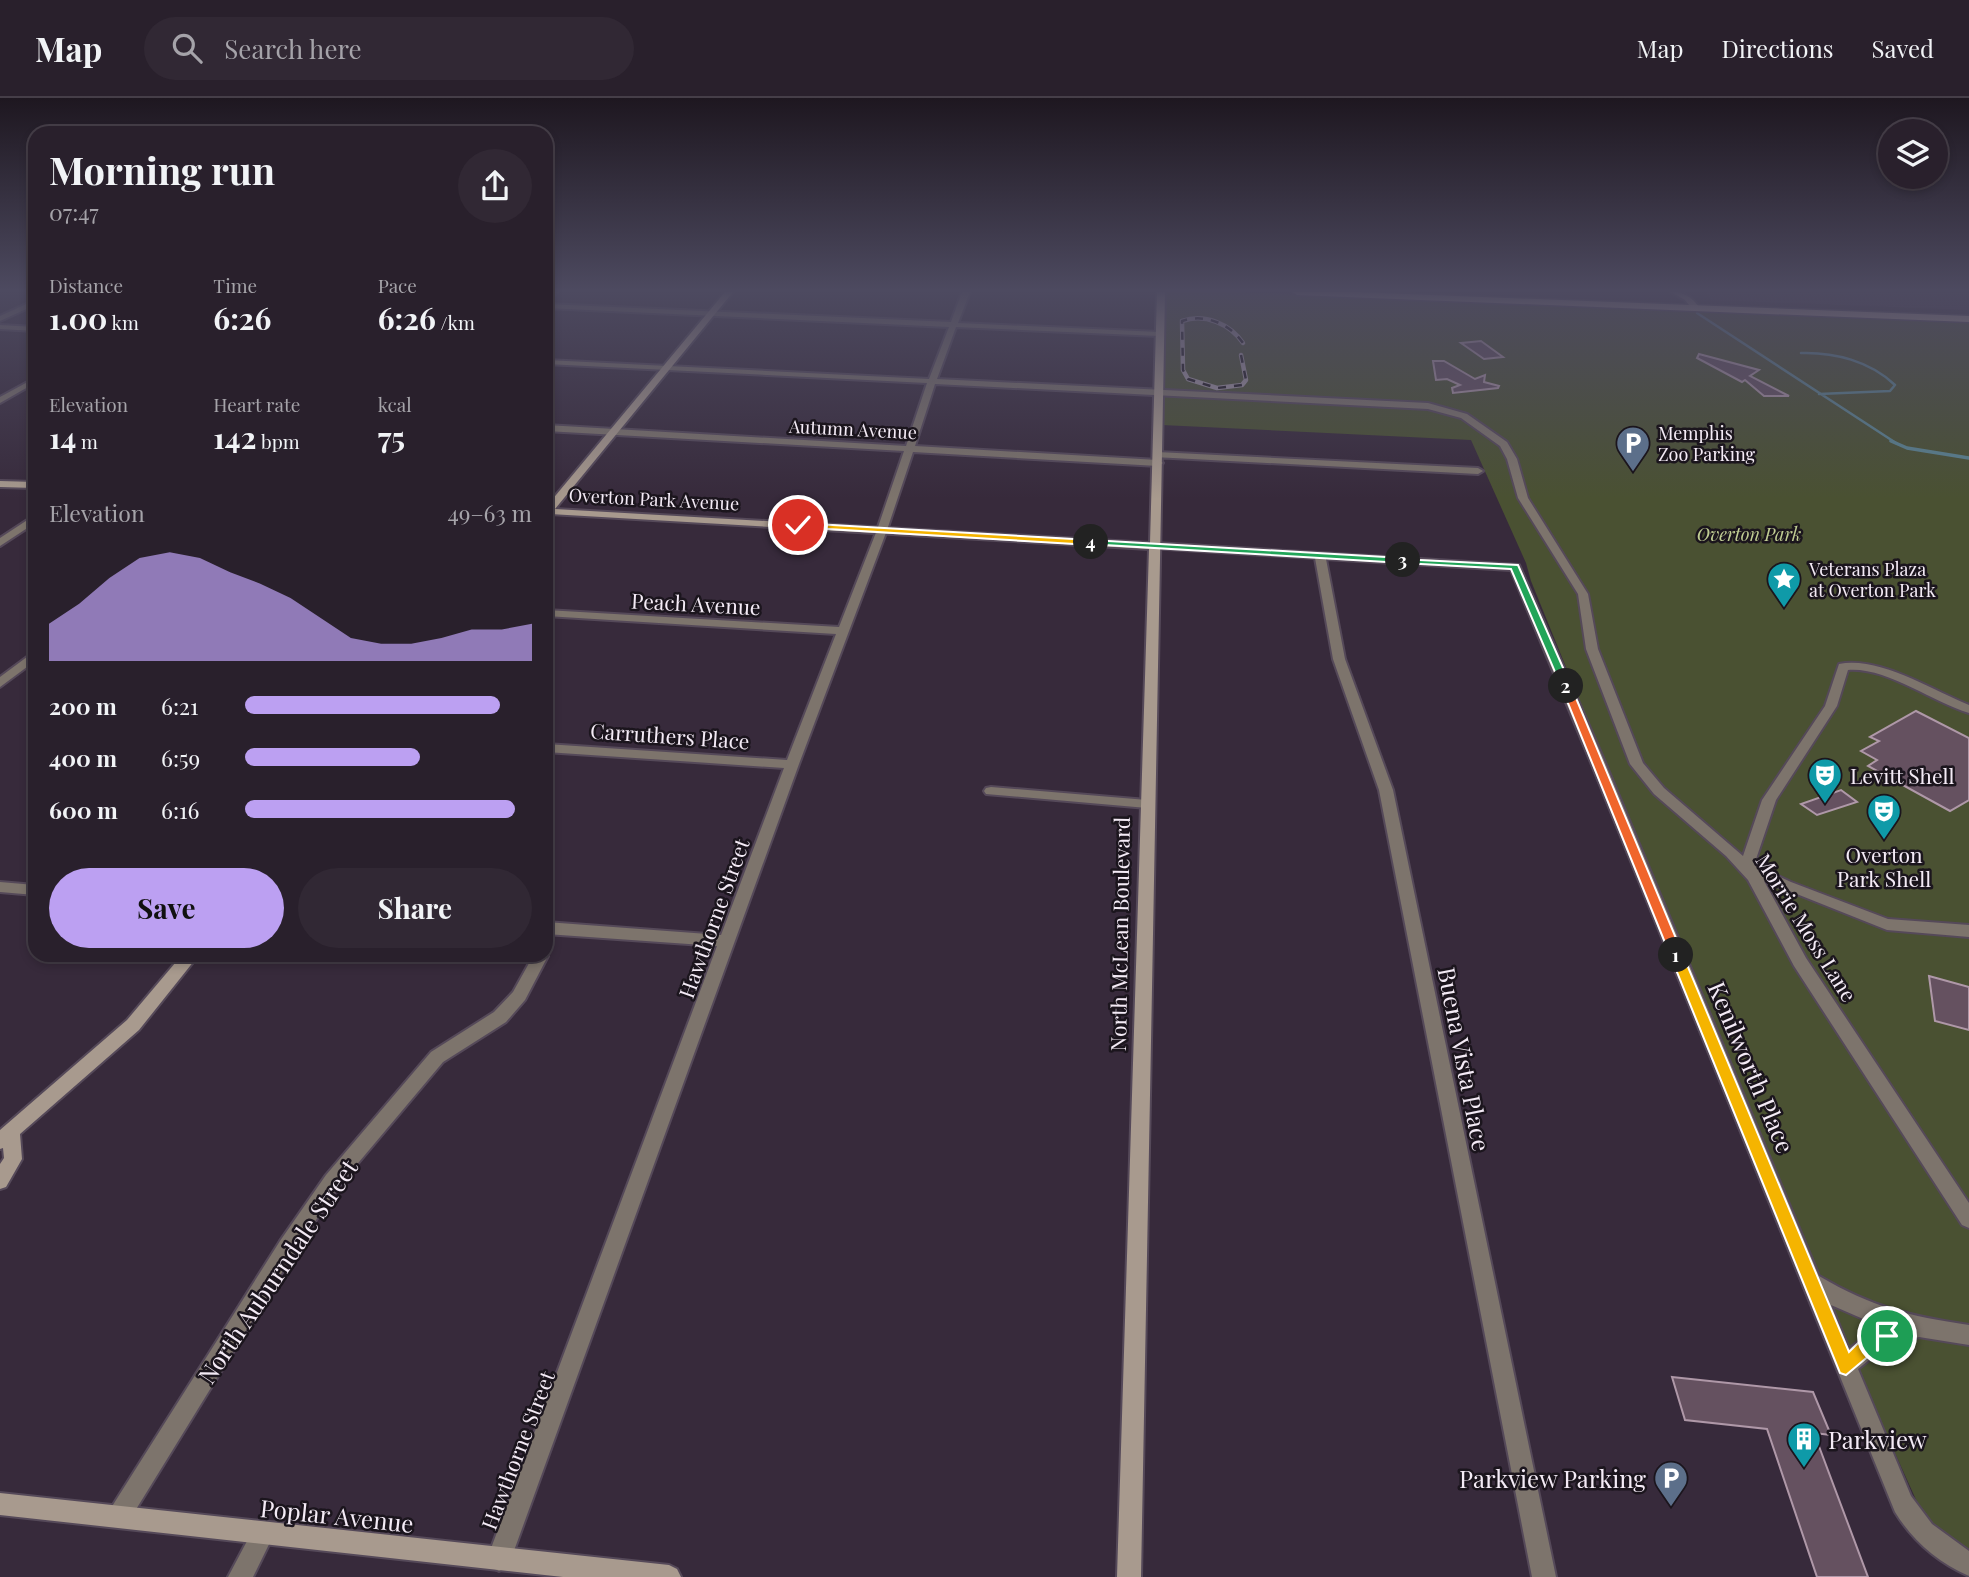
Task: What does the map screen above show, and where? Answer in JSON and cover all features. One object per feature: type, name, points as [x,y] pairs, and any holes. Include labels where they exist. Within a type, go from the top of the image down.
[{"type":"main road","points":[[553,505],[671,361]]},
{"type":"main road","name":"North McLean Boulevard","points":[[1129,1577],[1159,361]]},
{"type":"main road","points":[[0,484],[28,485]]},
{"type":"main road","name":"Overton Park Avenue","points":[[553,512],[1155,546]]},
{"type":"main road","points":[[0,1181],[13,1158],[4,1135],[133,1025],[185,962]]},
{"type":"main road","name":"Poplar Avenue","points":[[0,1504],[669,1577]]},
{"type":"street","name":"Hawthorne Street","points":[[499,1559],[792,764],[882,530],[940,361]]},
{"type":"street","name":"Morrie Moss Lane","points":[[553,362],[1427,405],[1464,416],[1504,444],[1512,458],[1523,498],[1583,594],[1592,649],[1637,764],[1659,791],[1746,867],[1800,962],[1969,1219]]},
{"type":"street","points":[[0,400],[28,384]]},
{"type":"street","name":"Autumn Avenue","points":[[553,428],[910,448],[1478,471]]},
{"type":"street","points":[[0,543],[28,523]]},
{"type":"street","name":"Overton Park Avenue","points":[[1155,546],[1515,567]]},
{"type":"street","name":"Buena Vista Place","points":[[1320,556],[1339,659],[1386,790],[1544,1577]]},
{"type":"street","name":"Kenilworth Place","points":[[1515,567],[1910,1517],[1917,1529],[1939,1548],[1969,1564]]},
{"type":"street","name":"Peach Avenue","points":[[553,613],[843,631]]},
{"type":"street","points":[[0,683],[28,660]]},
{"type":"street","points":[[1969,709],[1874,668],[1856,665],[1843,667],[1831,706],[1769,800],[1746,867],[1786,886],[1887,924],[1969,930]]},
{"type":"street","name":"Carruthers Place","points":[[553,748],[792,764]]},
{"type":"street","points":[[991,791],[1147,804]]},
{"type":"street","points":[[0,887],[28,889]]},
{"type":"street","points":[[553,928],[727,941]]},
{"type":"street","name":"North Auburndale Street","points":[[119,1516],[287,1247],[332,1181],[437,1057],[499,1017],[519,996],[537,962]]},
{"type":"street","points":[[1812,1282],[1831,1296],[1861,1311],[1917,1328],[1969,1335]]},
{"type":"street","points":[[1846,1367],[1855,1355],[1876,1340],[1917,1328]]},
{"type":"street","points":[[240,1577],[262,1534]]},
{"type":"green space","name":"Overton Park","points":[[1164,361],[1969,361],[1969,1552],[1932,1526],[1918,1504],[1720,1045],[1526,563],[1471,440],[1162,425]]},
{"type":"building","points":[[1433,361],[1444,361],[1475,379],[1485,375],[1484,382],[1499,386],[1453,393],[1452,388],[1460,385],[1447,379],[1436,380]]},
{"type":"building","points":[[1703,361],[1725,361],[1759,370],[1750,376],[1789,396],[1764,396],[1745,380],[1742,382]]},
{"type":"building","points":[[1916,711],[1969,738],[1969,800],[1950,811],[1868,766],[1877,760],[1861,751],[1879,741],[1870,737]]},
{"type":"building","name":"Levitt Shell","points":[[1841,790],[1857,802],[1817,815],[1801,804]]},
{"type":"building","points":[[1929,976],[1969,987],[1969,1030],[1935,1021]]},
{"type":"building","name":"Parkview","points":[[1672,1377],[1813,1392],[1831,1435],[1814,1433],[1868,1577],[1817,1577],[1767,1429],[1685,1420]]},
{"type":"waterway","points":[[1771,361],[1821,394]]},
{"type":"waterway","points":[[1821,394],[1890,391],[1895,385],[1874,370],[1854,361]]},
{"type":"waterway","points":[[1821,394],[1896,443]]},
{"type":"waterway","points":[[1891,441],[1907,448],[1969,458]]},
{"type":"railway","points":[[1183,361],[1183,370],[1188,379],[1217,388],[1242,385],[1246,380],[1242,361]]},
{"type":"place","name":"Memphis Zoo Parking","points":[[1633,473]]},
{"type":"place","name":"Veterans Plaza at Overton Park","points":[[1784,609]]},
{"type":"place","name":"Levitt Shell","points":[[1825,805]]},
{"type":"place","name":"Overton Park Shell","points":[[1884,841]]},
{"type":"place","name":"Parkview","points":[[1804,1469]]},
{"type":"place","name":"Parkview Parking","points":[[1671,1508]]},
{"type":"route","points":[[798,525],[1515,567],[1846,1367],[1855,1355],[1876,1340],[1887,1336]]}]
